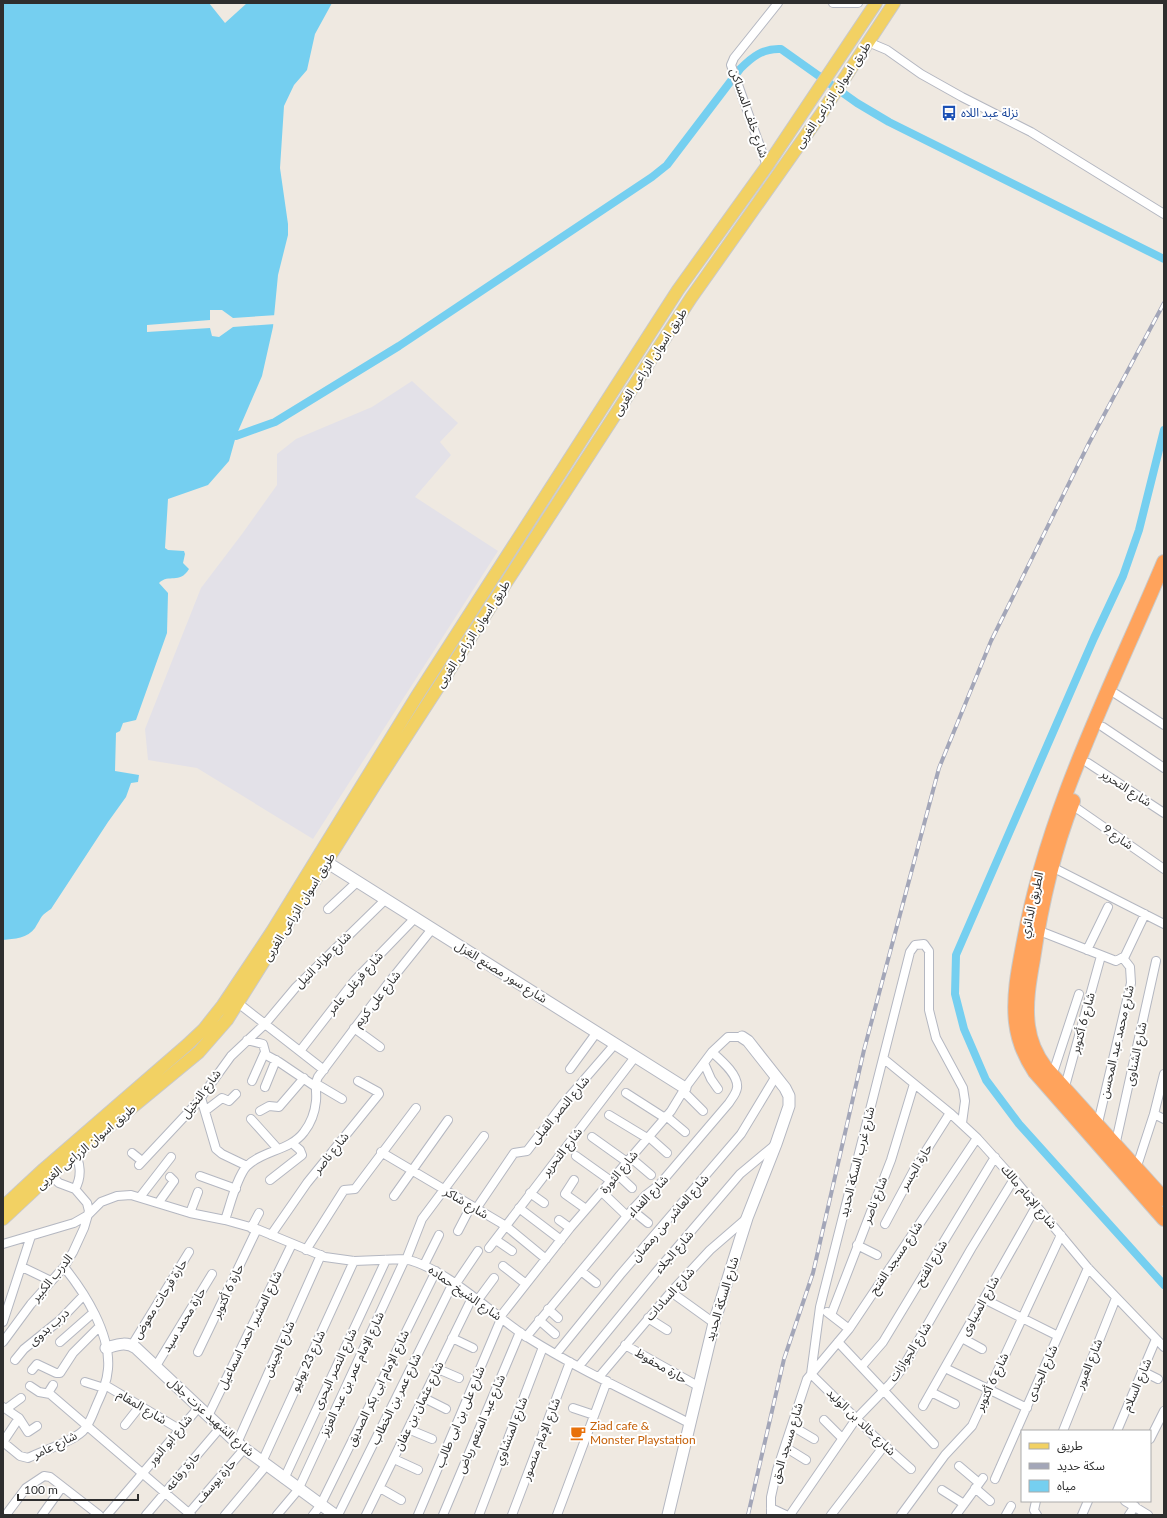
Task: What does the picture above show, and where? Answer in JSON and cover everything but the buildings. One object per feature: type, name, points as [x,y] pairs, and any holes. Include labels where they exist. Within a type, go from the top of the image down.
[{"type":"highway","name":"الطريق الدائري","points":[[1164,562],[1080,758],[1051,834],[1027,922],[1018,970],[1015,1012],[1020,1044],[1035,1072],[1150,1193],[1164,1199]]},
{"type":"highway","name":"الطريق الدائري","points":[[1164,582],[1102,727],[1072,805],[1052,867],[1037,930],[1027,1004],[1028,1026],[1038,1058],[1064,1090],[1136,1169],[1164,1219]]},
{"type":"main road","name":"طريق اسوان الزراعى الغربى","points":[[73,1150],[177,1071],[214,1037],[238,1003],[417,696],[678,290],[767,166],[876,3]]},
{"type":"main road","name":"طريق اسوان الزراعى الغربى","points":[[3,1207],[73,1150],[188,1045],[204,1029],[223,1005],[264,942],[322,860],[428,704],[691,298],[821,114],[894,3]]},
{"type":"main road","points":[[678,290],[691,298]]},
{"type":"main road","points":[[417,696],[428,704]]},
{"type":"main road","points":[[204,1029],[214,1037]]},
{"type":"main road","name":"طريق اسوان الزراعى الغربى","points":[[3,1219],[47,1172]]},
{"type":"street","name":"شارع خلف المساكن","points":[[767,166],[741,97],[731,65],[734,58],[778,3]]},
{"type":"street","points":[[833,3],[858,3]]},
{"type":"street","points":[[868,42],[887,50],[911,68],[962,97],[1037,135],[1164,214]]},
{"type":"street","points":[[1116,694],[1164,725]]},
{"type":"street","points":[[1102,727],[1164,768]]},
{"type":"street","name":"شارع التحرير","points":[[1088,763],[1164,813]]},
{"type":"street","name":"شارع 9","points":[[1072,805],[1164,869]]},
{"type":"street","name":"شارع سور مصنع الغزل","points":[[322,860],[597,1032],[684,1089]]},
{"type":"street","points":[[1052,867],[1164,924]]},
{"type":"street","points":[[328,909],[357,882]]},
{"type":"street","name":"شارع طراد النيل","points":[[265,1024],[296,987],[385,900]]},
{"type":"street","points":[[1087,950],[1108,907]]},
{"type":"street","points":[[1037,930],[1116,961],[1123,958],[1145,914]]},
{"type":"street","name":"شارع فرغلى عامر","points":[[300,1051],[355,980],[415,918]]},
{"type":"street","name":"شارع على كريم","points":[[316,1085],[324,1070],[354,1028],[432,929]]},
{"type":"street","name":"شارع غرب السكة الحديد","points":[[811,1374],[820,1307],[910,952],[915,945],[924,944],[929,952],[929,1010],[936,1038],[963,1088],[964,1101],[962,1123]]},
{"type":"street","name":"شارع 6 أكتوبر","points":[[1064,1090],[1101,956]]},
{"type":"street","name":"شارع محمد عبد المحسن","points":[[1097,1127],[1131,983],[1131,972],[1123,958]]},
{"type":"street","name":"شارع الشناوى","points":[[1115,1146],[1156,961]]},
{"type":"street","points":[[1052,1076],[1078,994]]},
{"type":"street","points":[[238,1003],[324,1070]]},
{"type":"street","name":"شارع النخيل","points":[[132,1153],[141,1163],[201,1098],[225,1063],[265,1024]]},
{"type":"street","points":[[354,1028],[380,1047]]},
{"type":"street","points":[[570,1070],[597,1032]]},
{"type":"street","name":"شارع الثورة","points":[[501,1318],[570,1228],[665,1117],[712,1052],[728,1037],[742,1037]]},
{"type":"street","points":[[742,1037],[748,1041],[776,1076]]},
{"type":"street","points":[[247,1040],[263,1044],[264,1054],[252,1081]]},
{"type":"street","name":"شارع النصر القبلى","points":[[458,1231],[514,1153],[527,1151],[567,1098],[584,1081],[615,1044]]},
{"type":"street","name":"شارع الفداء","points":[[523,1334],[548,1310],[629,1213],[646,1195],[659,1185],[706,1132],[729,1103],[737,1091],[735,1078],[726,1065],[712,1052]]},
{"type":"street","points":[[264,1054],[342,1099]]},
{"type":"street","name":"شارع التحرير","points":[[489,1248],[635,1057]]},
{"type":"street","name":"شارع الإمام مالك","points":[[884,1059],[962,1123],[977,1138],[1014,1178],[1088,1268],[1164,1347]]},
{"type":"street","points":[[265,1087],[276,1060]]},
{"type":"street","points":[[704,1063],[711,1079],[718,1089]]},
{"type":"street","points":[[1136,1169],[1154,1114],[1164,1074]]},
{"type":"street","name":"شارع السكة الحديد","points":[[668,1515],[714,1323],[748,1218],[789,1106],[789,1096],[776,1076]]},
{"type":"street","name":"شارع العاشر من رمضان","points":[[556,1354],[620,1275],[741,1134],[776,1076]]},
{"type":"street","points":[[260,1111],[269,1106],[279,1107],[304,1078]]},
{"type":"street","name":"شارع ناصر","points":[[271,1235],[307,1183],[379,1094],[358,1081]]},
{"type":"street","name":"شارع ناصر","points":[[831,1315],[891,1160],[914,1084]]},
{"type":"street","points":[[226,1220],[242,1171],[247,1166],[292,1143],[305,1131],[312,1116],[316,1101],[316,1085]]},
{"type":"street","points":[[684,1089],[703,1111]]},
{"type":"street","points":[[626,1093],[665,1117],[685,1132]]},
{"type":"street","points":[[205,1111],[222,1098],[229,1101],[236,1094]]},
{"type":"street","points":[[201,1098],[215,1145],[219,1152],[247,1166]]},
{"type":"street","points":[[306,1250],[344,1190],[355,1189],[381,1152],[416,1108]]},
{"type":"street","name":"حارة الجسر","points":[[885,1224],[915,1168],[950,1113]]},
{"type":"street","points":[[1154,1114],[1164,1119]]},
{"type":"street","points":[[609,1115],[648,1138],[667,1153]]},
{"type":"street","points":[[251,1119],[278,1150]]},
{"type":"street","points":[[394,1196],[448,1120]]},
{"type":"street","name":"شارع الإمام عمر بن عبد العزيز","points":[[277,1515],[298,1490],[406,1259],[420,1223],[484,1136]]},
{"type":"street","points":[[592,1137],[651,1175]]},
{"type":"street","name":"شارع مسجد الفتح","points":[[811,1374],[849,1329],[977,1138]]},
{"type":"street","points":[[270,1180],[302,1156],[300,1150],[292,1143]]},
{"type":"street","name":"شارع الجلاء","points":[[578,1366],[740,1174],[776,1144]]},
{"type":"street","points":[[73,1150],[80,1170],[75,1189]]},
{"type":"street","name":"شارع شاكر","points":[[381,1152],[506,1226],[546,1259]]},
{"type":"street","points":[[576,1156],[611,1181]]},
{"type":"street","points":[[140,1197],[171,1157]]},
{"type":"street","name":"شارع الفتح","points":[[862,1366],[883,1342],[995,1157]]},
{"type":"street","points":[[4,1246],[74,1223],[88,1215],[87,1203],[75,1189],[63,1185],[47,1172]]},
{"type":"street","points":[[617,1174],[632,1188]]},
{"type":"street","points":[[200,1176],[236,1189]]},
{"type":"street","points":[[159,1202],[174,1181],[170,1177]]},
{"type":"street","name":"شارع الجوازات","points":[[790,1515],[856,1419],[884,1390],[908,1361],[971,1249],[1014,1178]]},
{"type":"street","points":[[574,1180],[565,1194],[586,1209]]},
{"type":"street","points":[[190,1213],[198,1192]]},
{"type":"street","points":[[602,1192],[629,1213],[648,1223]]},
{"type":"street","points":[[530,1193],[544,1203]]},
{"type":"street","name":"شارع الشيخ حماده","points":[[88,1215],[101,1202],[111,1198],[124,1195],[140,1197],[190,1213],[226,1220],[254,1228],[321,1255],[354,1261],[406,1259],[424,1265],[436,1271],[543,1347],[689,1423]]},
{"type":"street","name":"شارع المنياوى","points":[[923,1406],[1037,1206]]},
{"type":"street","points":[[519,1208],[561,1240]]},
{"type":"street","name":"حارة 6 أكتوبر","points":[[198,1352],[254,1228],[259,1213]]},
{"type":"street","name":"الدرب الكبير","points":[[3,1342],[27,1309],[64,1267],[84,1228],[88,1215]]},
{"type":"street","name":"شارع السادات","points":[[599,1377],[648,1318],[710,1250],[748,1218]]},
{"type":"street","points":[[559,1220],[570,1228]]},
{"type":"street","points":[[424,1265],[439,1235]]},
{"type":"street","name":"شارع 6 أكتوبر","points":[[901,1515],[945,1456],[968,1432],[1061,1235]]},
{"type":"street","points":[[3,1322],[31,1236]]},
{"type":"street","points":[[496,1240],[512,1251]]},
{"type":"street","name":"شارع المشير احمد اسماعيل","points":[[208,1416],[292,1244]]},
{"type":"street","points":[[858,1245],[877,1255]]},
{"type":"street","name":"شارع عمر بن الخطاب","points":[[338,1515],[454,1284],[478,1251]]},
{"type":"street","name":"حارة فرحات معوض","points":[[132,1345],[189,1252]]},
{"type":"street","name":"شارع الجيش","points":[[240,1446],[321,1255]]},
{"type":"street","name":"شارع النصر البحرى","points":[[284,1479],[386,1260]]},
{"type":"street","name":"شارع 23 يوليو","points":[[225,1515],[264,1464],[354,1261]]},
{"type":"street","points":[[504,1266],[526,1284]]},
{"type":"street","points":[[22,1267],[51,1282]]},
{"type":"street","points":[[64,1267],[84,1295],[93,1313],[106,1348],[108,1362],[105,1387],[86,1427]]},
{"type":"street","name":"شارع الجندى","points":[[995,1479],[1088,1268]]},
{"type":"street","name":"شارع الإمام ابى بكر الصديق","points":[[313,1515],[320,1506],[436,1271]]},
{"type":"street","points":[[581,1271],[596,1283]]},
{"type":"street","name":"حارة محمد سيد","points":[[156,1366],[212,1274]]},
{"type":"street","name":"شارع عثمان بن عفان","points":[[366,1515],[452,1338],[474,1299],[494,1278]]},
{"type":"street","points":[[671,1292],[714,1323]]},
{"type":"street","name":"درب بدوى","points":[[15,1360],[26,1347],[56,1323],[84,1295]]},
{"type":"street","name":"شارع العبور","points":[[1063,1430],[1116,1298]]},
{"type":"street","points":[[984,1299],[1058,1336]]},
{"type":"street","points":[[820,1307],[849,1329]]},
{"type":"street","points":[[548,1310],[558,1318]]},
{"type":"street","points":[[60,1342],[93,1313]]},
{"type":"street","name":"شارع على بن ابى طالب","points":[[418,1515],[501,1318]]},
{"type":"street","points":[[648,1318],[667,1330]]},
{"type":"street","points":[[539,1320],[555,1334]]},
{"type":"street","points":[[32,1370],[37,1364],[56,1373],[60,1373],[73,1353],[99,1326]]},
{"type":"street","name":"شارع عبد المنعم رياض","points":[[443,1515],[523,1334]]},
{"type":"street","points":[[452,1338],[473,1348]]},
{"type":"street","points":[[962,1338],[982,1349]]},
{"type":"street","name":"شارع السلام","points":[[1117,1430],[1156,1339]]},
{"type":"street","points":[[838,1342],[934,1444]]},
{"type":"street","points":[[106,1348],[124,1343],[132,1345]]},
{"type":"street","name":"شارع الشهيد عزت جلال","points":[[132,1345],[199,1406],[240,1446],[320,1506],[335,1515]]},
{"type":"street","name":"حارة محفوظ","points":[[625,1345],[698,1386]]},
{"type":"street","name":"شارع المنشاوي","points":[[479,1515],[543,1347]]},
{"type":"street","name":"شارع الإمام منصور","points":[[512,1515],[570,1362]]},
{"type":"street","points":[[945,1368],[1027,1408]]},
{"type":"street","points":[[438,1369],[459,1378]]},
{"type":"street","points":[[1142,1371],[1158,1379]]},
{"type":"street","name":"شارع خالد بن الوليد","points":[[811,1374],[884,1446],[912,1469]]},
{"type":"street","name":"شارع مسجد الحق","points":[[771,1511],[774,1482],[804,1386],[811,1374]]},
{"type":"street","points":[[557,1515],[607,1381]]},
{"type":"street","name":"شارع المقام","points":[[85,1382],[105,1387],[179,1429]]},
{"type":"street","points":[[48,1393],[53,1385]]},
{"type":"street","points":[[30,1386],[36,1394],[48,1393],[86,1427],[190,1514]]},
{"type":"street","points":[[931,1392],[956,1404]]},
{"type":"street","points":[[21,1398],[5,1408],[19,1418],[28,1432],[38,1426]]},
{"type":"street","points":[[424,1398],[446,1409]]},
{"type":"street","points":[[125,1425],[140,1406]]},
{"type":"street","name":"شارع ابو النور","points":[[107,1515],[199,1406]]},
{"type":"street","points":[[573,1408],[594,1415]]},
{"type":"street","points":[[1151,1437],[1164,1411]]},
{"type":"street","points":[[3,1442],[19,1418]]},
{"type":"street","points":[[824,1420],[842,1438]]},
{"type":"street","points":[[792,1426],[814,1439]]},
{"type":"street","name":"شارع عامر","points":[[3,1442],[20,1456],[28,1458],[74,1437],[86,1427]]},
{"type":"street","name":"حارة رفاعه","points":[[146,1515],[220,1428]]},
{"type":"street","points":[[408,1429],[432,1439]]},
{"type":"street","name":"حارة يوسف","points":[[190,1514],[240,1446]]},
{"type":"street","points":[[831,1515],[884,1446]]},
{"type":"street","points":[[785,1447],[806,1460]]},
{"type":"street","points":[[394,1458],[418,1470]]},
{"type":"street","points":[[959,1466],[979,1483],[990,1501]]},
{"type":"street","points":[[8,1512],[26,1488],[41,1477],[50,1477],[98,1515]]},
{"type":"street","points":[[956,1515],[979,1483]]},
{"type":"street","points":[[42,1515],[62,1487]]},
{"type":"street","points":[[380,1488],[402,1500]]},
{"type":"street","points":[[942,1490],[964,1504]]},
{"type":"street","points":[[1036,1502],[1034,1510],[1036,1515]]},
{"type":"street","points":[[1082,1515],[1088,1502]]},
{"type":"street","points":[[1127,1502],[1148,1515]]},
{"type":"street","points":[[1006,1515],[1012,1506]]},
{"type":"street","points":[[1129,1515],[1135,1506]]},
{"type":"street","points":[[771,1511],[786,1515]]},
{"type":"shaded area","points":[[412,381],[458,423],[440,442],[451,455],[415,497],[498,551],[313,839],[197,768],[148,760],[145,729],[201,588],[277,485],[277,454],[296,439],[372,407]]},
{"type":"water","points":[[3,3],[209,3],[225,23],[247,3],[332,3],[315,34],[307,70],[294,85],[284,106],[280,168],[288,224],[288,235],[278,275],[273,327],[262,376],[236,436],[229,461],[208,485],[168,499],[165,548],[168,550],[184,551],[185,554],[183,563],[189,569],[182,577],[166,579],[159,583],[168,593],[167,633],[136,720],[123,723],[120,731],[116,733],[115,771],[139,775],[138,782],[131,783],[126,797],[51,909],[43,915],[35,928],[25,936],[3,940]]},
{"type":"pier","points":[[210,310],[222,310],[233,318],[277,315],[275,324],[233,327],[219,337],[212,336],[210,328],[147,332],[147,325],[210,320]]},
{"type":"waterway","points":[[236,436],[275,422],[399,346],[652,177],[667,165],[740,69],[758,54],[769,50],[781,49],[857,103],[889,122],[1164,259]]},
{"type":"waterway","points":[[1164,430],[1139,530],[1123,576],[1094,638],[956,955],[955,994],[964,1029],[986,1080],[1019,1124],[1164,1285]]},
{"type":"railway","points":[[748,1515],[784,1359],[813,1273],[864,1050],[939,768],[991,641],[1089,443],[1164,303]]},
{"type":"place","name":"نزلة عبد اللاه","points":[[949,113]]},
{"type":"place","name":"Ziad cafe & Monster Playstation","points":[[578,1433]]}]
